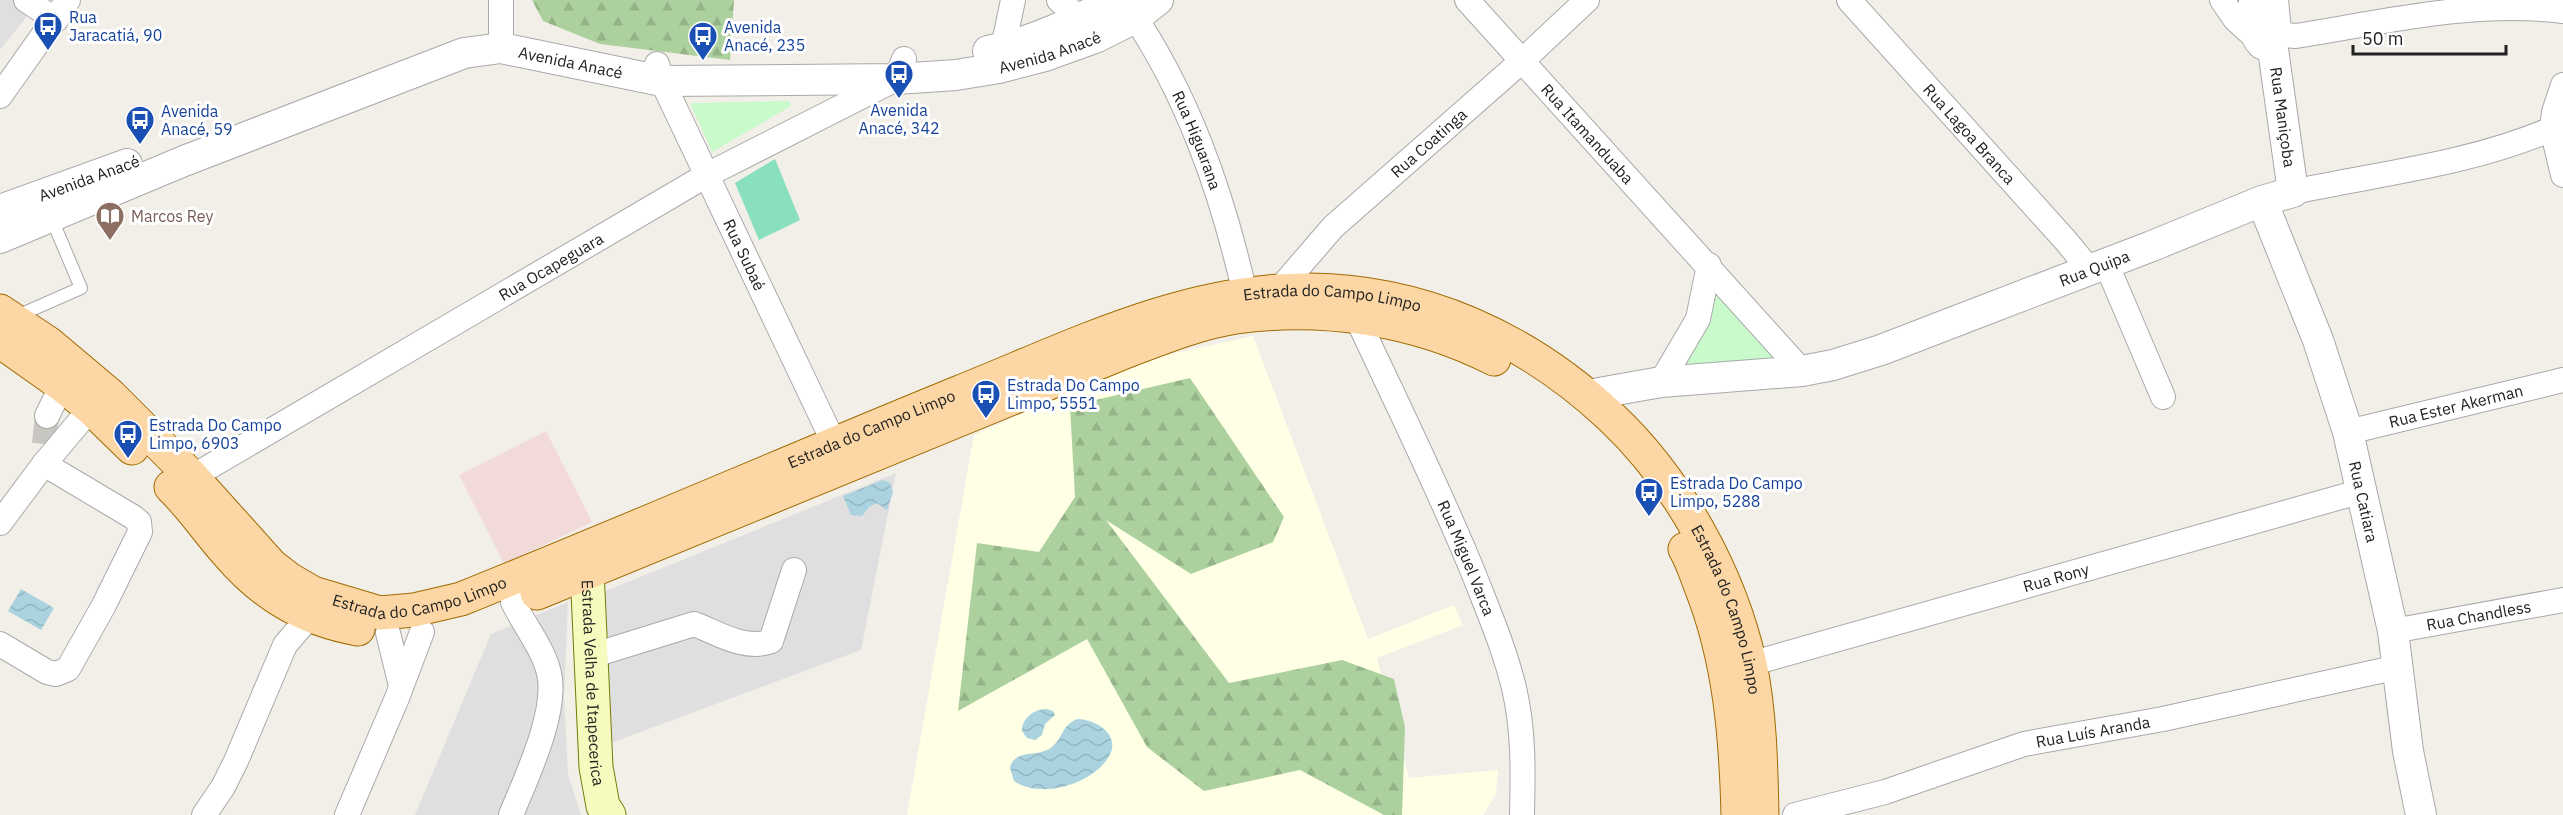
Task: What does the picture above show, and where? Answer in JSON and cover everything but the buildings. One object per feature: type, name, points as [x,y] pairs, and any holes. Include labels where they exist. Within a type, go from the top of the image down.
[{"type":"main road","name":"Estrada do Campo Limpo","points":[[4,324],[62,385],[91,408],[176,492],[242,570],[273,597],[296,610],[339,626],[388,633],[422,632],[513,602],[587,560],[834,443],[1167,310],[1245,294],[1306,290],[1369,295],[1458,318],[1501,337],[1535,356],[1588,395],[1618,423],[1650,459],[1693,521],[1727,587],[1750,664],[1761,754],[1762,815]]},
{"type":"main road","name":"Estrada do Campo Limpo","points":[[4,324],[48,343],[111,396],[192,477],[271,565],[289,579],[313,593],[380,614],[414,610],[461,599],[587,560],[1186,329],[1235,318],[1284,314],[1356,316],[1406,326],[1468,345],[1522,373],[1567,407],[1603,440],[1656,501],[1689,555],[1713,618],[1722,650],[1736,764],[1738,815]]},
{"type":"main road","name":"Estrada Velha de Itapecerica","points":[[587,560],[596,767],[603,806],[609,815]]},
{"type":"street","points":[[0,96],[62,10],[26,0]]},
{"type":"street","points":[[501,0],[501,41]]},
{"type":"street","points":[[1003,48],[1013,0]]},
{"type":"street","name":"Rua Itamanduaba","points":[[1467,0],[1709,265],[1802,371]]},
{"type":"street","name":"Rua Coatinga","points":[[1277,292],[1333,227],[1523,60],[1587,0]]},
{"type":"street","name":"Rua Lagoa Branca","points":[[1849,0],[2066,241],[2097,266],[2163,397]]},
{"type":"street","points":[[2222,0],[2235,19],[2268,37],[2296,36],[2474,5],[2504,4],[2563,11]]},
{"type":"street","points":[[2254,0],[2253,19],[2268,37]]},
{"type":"street","points":[[2268,37],[2273,0]]},
{"type":"street","name":"Avenida Anacé","points":[[900,69],[1003,48],[1070,9],[1133,4]]},
{"type":"street","name":"Avenida Anacé","points":[[0,238],[424,62],[458,40],[501,41],[584,53],[660,73],[729,64],[900,69],[956,75],[1045,56],[1095,38],[1133,4]]},
{"type":"street","name":"Rua Higuarana","points":[[1133,4],[1191,123],[1224,208],[1245,294]]},
{"type":"street","name":"Rua Maniçoba","points":[[2268,37],[2293,192]]},
{"type":"street","name":"Avenida Anacé","points":[[0,210],[424,62]]},
{"type":"street","name":"Rua Ocapeguara","points":[[192,477],[707,175],[900,69]]},
{"type":"street","name":"Rua Subaé","points":[[660,73],[834,443]]},
{"type":"street","points":[[2563,85],[2554,112],[2552,129],[2563,175]]},
{"type":"street","name":"Rua Quipa","points":[[1588,395],[1661,382],[1802,371],[1833,365],[1881,350],[2262,201],[2293,192],[2460,160],[2552,129]]},
{"type":"street","name":"Rua Catiara","points":[[2262,201],[2307,311],[2348,432],[2393,631],[2408,751],[2421,815]]},
{"type":"street","points":[[1661,382],[1698,319],[1709,265]]},
{"type":"street","name":"Rua Miguel Varca","points":[[1356,316],[1452,520],[1494,626],[1514,687],[1519,714],[1523,761],[1522,815]]},
{"type":"street","name":"Rua Ester Akerman","points":[[2348,432],[2563,380]]},
{"type":"street","points":[[46,416],[62,385]]},
{"type":"street","points":[[0,523],[44,454],[91,408]]},
{"type":"street","points":[[0,644],[47,672],[63,673],[68,669],[99,614],[140,532],[139,522],[44,454]]},
{"type":"street","name":"Rua Rony","points":[[1750,664],[2362,491]]},
{"type":"street","points":[[591,656],[694,624],[728,640],[762,644],[771,641],[794,570]]},
{"type":"street","name":"Rua Chandless","points":[[2393,631],[2563,600]]},
{"type":"street","points":[[511,815],[548,716],[550,695],[549,674],[543,657],[513,602]]},
{"type":"street","points":[[204,815],[224,787],[236,761],[285,645],[296,610]]},
{"type":"street","points":[[346,815],[402,686],[422,632]]},
{"type":"street","points":[[388,633],[402,686]]},
{"type":"street","name":"Rua Luís Aranda","points":[[1795,815],[1885,792],[2024,744],[2163,719],[2398,667]]},
{"type":"lane","points":[[4,324],[81,288],[51,217]]},
{"type":"shaded area","points":[[0,0],[40,0],[0,50]]},
{"type":"shaded area","points":[[1253,336],[1368,639],[1454,605],[1463,625],[1377,658],[1409,778],[1498,770],[1496,794],[1483,815],[907,815],[974,435],[1140,361]]},
{"type":"shaded area","points":[[546,431],[592,522],[504,564],[459,475]]},
{"type":"shaded area","points":[[896,473],[861,650],[603,746],[596,595]]},
{"type":"shaded area","points":[[568,602],[564,698],[568,774],[581,815],[415,815],[491,634]]},
{"type":"green space","points":[[532,0],[734,0],[730,60],[600,44],[543,21]]},
{"type":"green space","points":[[789,101],[791,106],[712,152],[690,103]]},
{"type":"green space","points":[[775,159],[800,220],[759,240],[735,183]]},
{"type":"green space","points":[[1718,282],[1795,369],[1669,379]]},
{"type":"green space","points":[[1190,378],[1284,517],[1273,542],[1191,574],[1106,520],[1229,683],[1342,660],[1394,679],[1405,727],[1402,815],[1384,815],[1300,770],[1204,791],[1147,747],[1087,639],[958,711],[977,543],[1039,552],[1075,497],[1070,406]]},
{"type":"water","points":[[883,480],[890,483],[893,492],[887,510],[877,503],[869,507],[862,516],[851,515],[843,496]]},
{"type":"water","points":[[21,589],[54,608],[41,630],[8,611]]},
{"type":"water","points":[[1047,709],[1053,711],[1055,715],[1045,724],[1042,735],[1035,740],[1027,738],[1022,731],[1026,718]]},
{"type":"water","points":[[1078,719],[1101,727],[1111,739],[1110,754],[1097,770],[1075,783],[1049,789],[1037,789],[1014,781],[1010,768],[1016,758],[1054,746],[1068,725]]},
{"type":"tunnel","points":[[44,444],[47,416]]},
{"type":"place","name":"Rua Jaracatiá, 90","points":[[48,52]]},
{"type":"place","name":"Avenida Anacé, 235","points":[[703,62]]},
{"type":"place","name":"Avenida Anacé, 342","points":[[899,100]]},
{"type":"place","name":"Avenida Anacé, 59","points":[[140,146]]},
{"type":"place","name":"Marcos Rey","points":[[110,242]]},
{"type":"place","name":"Estrada Do Campo Limpo, 5551","points":[[986,420]]},
{"type":"place","name":"Estrada Do Campo Limpo, 6903","points":[[128,460]]},
{"type":"place","name":"Estrada Do Campo Limpo, 5288","points":[[1649,518]]}]
